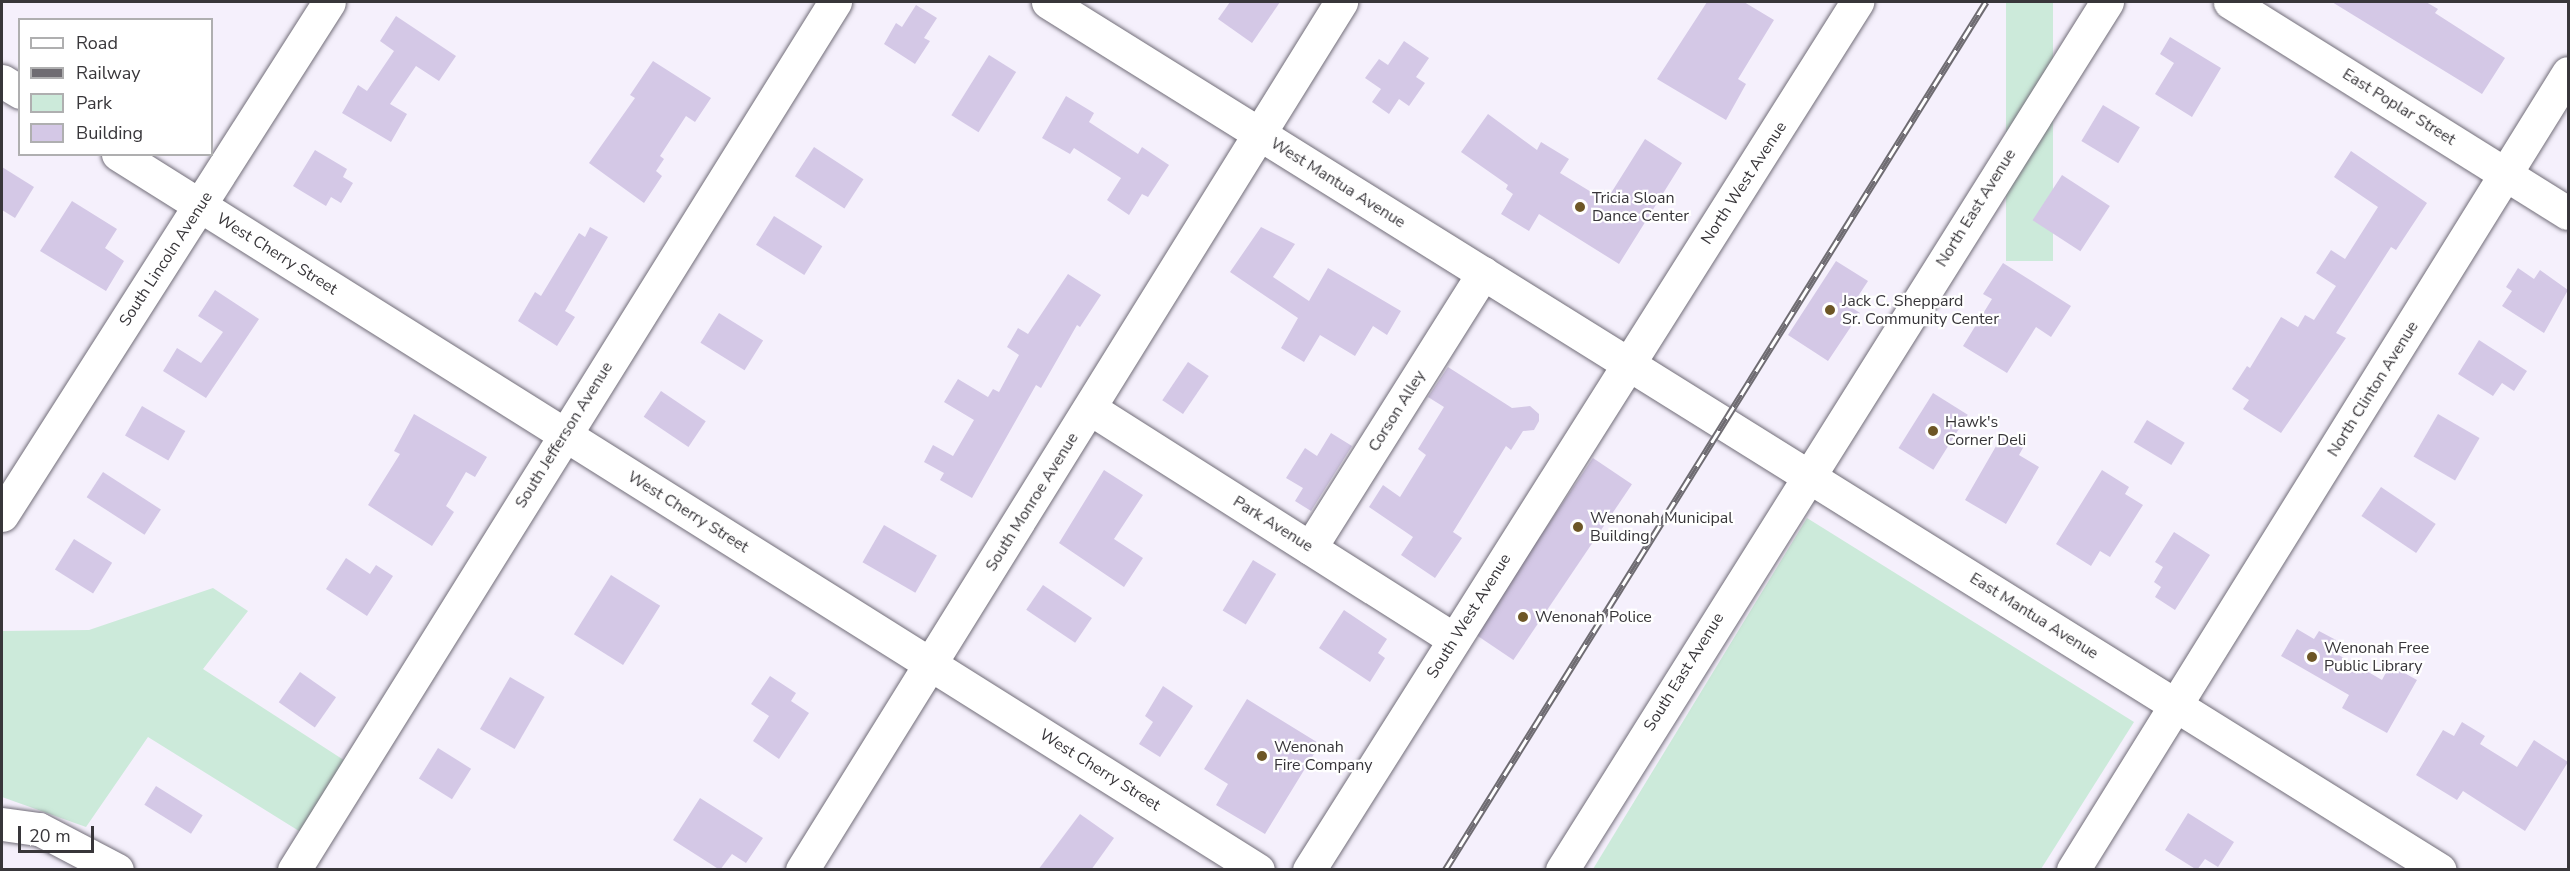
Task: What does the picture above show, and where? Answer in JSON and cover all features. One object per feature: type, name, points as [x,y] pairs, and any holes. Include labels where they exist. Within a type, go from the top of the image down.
[{"type":"street","name":"South Lincoln Avenue","points":[[2,515],[329,2]]},
{"type":"street","name":"South Jefferson Avenue","points":[[294,870],[835,2]]},
{"type":"street","name":"West Mantua Avenue","points":[[1048,2],[1628,363]]},
{"type":"street","name":"South Monroe Avenue","points":[[802,870],[1091,410],[1341,2]]},
{"type":"street","name":"North West Avenue","points":[[1628,363],[1857,2]]},
{"type":"street","name":"North East Avenue","points":[[1806,475],[2107,2]]},
{"type":"street","name":"East Poplar Street","points":[[2230,2],[2568,213]]},
{"type":"street","name":"North Clinton Avenue","points":[[2073,870],[2568,74]]},
{"type":"street","points":[[2,81],[18,91]]},
{"type":"street","name":"West Cherry Street","points":[[121,156],[1258,870]]},
{"type":"street","name":"Corson Alley","points":[[1310,548],[1483,273]]},
{"type":"street","name":"East Mantua Avenue","points":[[1628,363],[2440,870]]},
{"type":"street","name":"South West Avenue","points":[[1309,870],[1628,363]]},
{"type":"street","name":"Park Avenue","points":[[1091,410],[1454,639]]},
{"type":"street","name":"South East Avenue","points":[[1562,870],[1806,475]]},
{"type":"street","points":[[2,824],[39,829],[117,870]]},
{"type":"green space","points":[[2006,2],[2053,2],[2053,261],[2006,261]]},
{"type":"green space","points":[[1807,518],[2134,722],[2041,869],[1593,869]]},
{"type":"green space","points":[[213,588],[248,611],[203,669],[353,766],[307,836],[148,737],[86,827],[2,797],[2,631],[89,630]]},
{"type":"building","points":[[1230,2],[1280,2],[1252,43],[1218,19]]},
{"type":"building","points":[[1707,2],[1744,2],[1774,20],[1738,79],[1746,84],[1726,120],[1657,79]]},
{"type":"building","points":[[2332,2],[2426,2],[2438,9],[2435,13],[2505,58],[2482,94]]},
{"type":"building","points":[[916,5],[937,18],[924,38],[930,41],[915,64],[884,44],[896,23],[902,27]]},
{"type":"building","points":[[396,16],[456,56],[439,81],[416,66],[390,104],[407,114],[391,142],[342,113],[358,85],[367,91],[394,51],[380,41]]},
{"type":"building","points":[[2170,37],[2221,68],[2192,117],[2155,94],[2174,63],[2160,54]]},
{"type":"building","points":[[1404,41],[1429,58],[1416,77],[1425,83],[1409,106],[1399,99],[1389,114],[1372,102],[1381,89],[1365,78],[1379,59],[1388,65]]},
{"type":"building","points":[[989,55],[1016,72],[979,132],[951,115]]},
{"type":"building","points":[[653,61],[711,98],[695,122],[686,116],[660,156],[664,159],[656,171],[662,176],[644,203],[589,163],[635,98],[630,95]]},
{"type":"building","points":[[1066,96],[1094,113],[1089,122],[1138,154],[1142,147],[1169,165],[1148,197],[1142,194],[1129,215],[1107,200],[1121,178],[1074,148],[1070,154],[1042,138]]},
{"type":"building","points":[[2103,105],[2140,127],[2118,163],[2081,141]]},
{"type":"building","name":"Tricia Sloan Dance Center","points":[[1488,114],[1537,150],[1541,142],[1569,159],[1560,173],[1606,201],[1645,139],[1682,163],[1619,264],[1539,214],[1529,231],[1501,214],[1513,194],[1506,189],[1508,185],[1461,152]]},
{"type":"building","points":[[814,147],[863,179],[844,208],[795,176]]},
{"type":"building","points":[[315,150],[347,169],[343,177],[353,183],[341,203],[331,197],[326,206],[293,186]]},
{"type":"building","points":[[2351,151],[2427,203],[2396,250],[2391,247],[2336,333],[2346,338],[2281,433],[2243,409],[2249,400],[2232,389],[2247,366],[2250,368],[2281,317],[2298,327],[2305,315],[2314,320],[2336,286],[2316,273],[2331,250],[2345,259],[2378,207],[2334,177]]},
{"type":"building","points":[[2,167],[34,187],[15,218],[2,210]]},
{"type":"building","points":[[2062,175],[2110,206],[2080,251],[2033,220]]},
{"type":"building","points":[[72,201],[117,229],[105,248],[124,261],[106,291],[40,251]]},
{"type":"building","points":[[774,216],[822,246],[804,275],[756,245]]},
{"type":"building","points":[[590,227],[608,237],[565,311],[575,317],[557,346],[518,321],[535,292],[541,296],[579,233],[585,237]]},
{"type":"building","points":[[1261,227],[1295,244],[1273,277],[1309,301],[1328,268],[1401,311],[1387,335],[1373,326],[1355,356],[1320,335],[1304,362],[1281,348],[1298,318],[1230,272]]},
{"type":"building","name":"Jack C. Sheppard Sr. Community Center","points":[[1836,261],[1868,281],[1851,307],[1860,313],[1828,361],[1788,335]]},
{"type":"building","points":[[2003,263],[2071,306],[2051,337],[2036,327],[2007,373],[1963,346],[1992,299],[1983,294]]},
{"type":"building","points":[[2518,268],[2534,279],[2540,270],[2568,290],[2544,333],[2502,306],[2512,291],[2506,287]]},
{"type":"building","points":[[1068,274],[1101,295],[1080,327],[1077,325],[1041,388],[1036,385],[972,498],[940,480],[944,473],[924,462],[933,445],[953,456],[974,420],[944,402],[958,379],[988,397],[993,389],[999,392],[1019,355],[1007,347],[1018,328],[1028,334]]},
{"type":"building","points":[[215,290],[259,319],[206,398],[163,371],[177,348],[201,363],[223,332],[198,316]]},
{"type":"building","points":[[719,313],[763,341],[745,370],[700,343]]},
{"type":"building","points":[[2479,340],[2527,371],[2514,391],[2502,383],[2493,396],[2458,374]]},
{"type":"building","points":[[1188,362],[1209,376],[1183,414],[1162,400]]},
{"type":"building","points":[[1448,367],[1512,408],[1530,406],[1539,414],[1539,421],[1534,430],[1523,431],[1511,450],[1506,446],[1453,532],[1462,538],[1435,578],[1401,555],[1413,537],[1369,507],[1383,485],[1400,497],[1426,455],[1418,449],[1444,407],[1428,397]]},
{"type":"building","points":[[661,391],[706,421],[688,447],[644,417]]},
{"type":"building","name":"Hawk's Corner Deli","points":[[1933,393],[1968,415],[1933,470],[1899,448]]},
{"type":"building","points":[[142,406],[185,431],[168,460],[125,435]]},
{"type":"building","points":[[414,414],[487,457],[475,477],[466,472],[446,506],[454,512],[432,546],[368,505],[400,454],[394,451]]},
{"type":"building","points":[[2438,414],[2480,438],[2455,480],[2414,456]]},
{"type":"building","points":[[2147,420],[2185,443],[2171,465],[2134,442]]},
{"type":"building","points":[[1331,433],[1352,446],[1311,511],[1295,501],[1303,488],[1286,478],[1305,448],[1317,456]]},
{"type":"building","points":[[2003,434],[2024,446],[2019,455],[2039,467],[2006,524],[1965,500]]},
{"type":"building","points":[[1593,458],[1632,484],[1513,660],[1474,634]]},
{"type":"building","points":[[1104,470],[1143,495],[1114,539],[1143,558],[1124,587],[1059,543]]},
{"type":"building","points":[[2102,470],[2129,487],[2125,494],[2143,505],[2110,557],[2100,551],[2091,566],[2056,544]]},
{"type":"building","points":[[103,472],[161,510],[145,535],[87,497]]},
{"type":"building","points":[[2381,487],[2436,524],[2416,553],[2361,516]]},
{"type":"building","points":[[884,525],[937,556],[915,593],[862,562]]},
{"type":"building","points":[[2174,532],[2210,555],[2175,610],[2155,597],[2161,587],[2154,582],[2163,567],[2155,562]]},
{"type":"building","points":[[74,539],[112,563],[93,593],[55,570]]},
{"type":"building","points":[[346,558],[370,574],[376,565],[393,576],[367,616],[326,589]]},
{"type":"building","points":[[1253,560],[1276,574],[1246,624],[1223,611]]},
{"type":"building","points":[[611,575],[660,606],[623,665],[574,634]]},
{"type":"building","points":[[1043,585],[1092,618],[1075,643],[1026,610]]},
{"type":"building","points":[[1344,610],[1387,639],[1378,653],[1385,658],[1370,682],[1319,648]]},
{"type":"building","points":[[2297,629],[2314,639],[2319,631],[2336,640],[2330,650],[2382,680],[2390,665],[2417,680],[2387,733],[2342,708],[2349,695],[2281,656]]},
{"type":"building","points":[[300,672],[336,697],[315,728],[279,702]]},
{"type":"building","points":[[770,676],[796,693],[791,701],[809,713],[779,759],[753,741],[769,716],[751,704]]},
{"type":"building","points":[[510,677],[545,697],[515,749],[480,729]]},
{"type":"building","points":[[1163,686],[1193,706],[1160,757],[1139,744],[1153,722],[1145,716]]},
{"type":"building","name":"Wenonah Fire Company","points":[[1247,699],[1320,744],[1265,834],[1216,805],[1228,784],[1204,769]]},
{"type":"building","points":[[2462,722],[2485,736],[2480,744],[2517,767],[2534,740],[2568,762],[2525,831],[2463,791],[2457,800],[2416,775],[2443,730],[2454,736]]},
{"type":"building","points":[[438,748],[471,769],[452,799],[419,779]]},
{"type":"building","points":[[156,786],[203,815],[191,834],[144,805]]},
{"type":"building","points":[[700,798],[763,838],[746,863],[732,854],[720,870],[673,840]]},
{"type":"building","points":[[2188,813],[2234,842],[2218,867],[2205,859],[2197,870],[2165,850]]},
{"type":"building","points":[[1080,814],[1114,838],[1091,870],[1038,870]]},
{"type":"railway","points":[[1445,870],[1986,2]]},
{"type":"place","name":"Tricia Sloan Dance Center","points":[[1580,207]]},
{"type":"place","name":"Jack C. Sheppard Sr. Community Center","points":[[1830,310]]},
{"type":"place","name":"Hawk's Corner Deli","points":[[1933,431]]},
{"type":"place","name":"Wenonah Municipal Building","points":[[1578,527]]},
{"type":"place","name":"Wenonah Police","points":[[1523,617]]},
{"type":"place","name":"Wenonah Free Public Library","points":[[2312,657]]},
{"type":"place","name":"Wenonah Fire Company","points":[[1262,756]]}]
